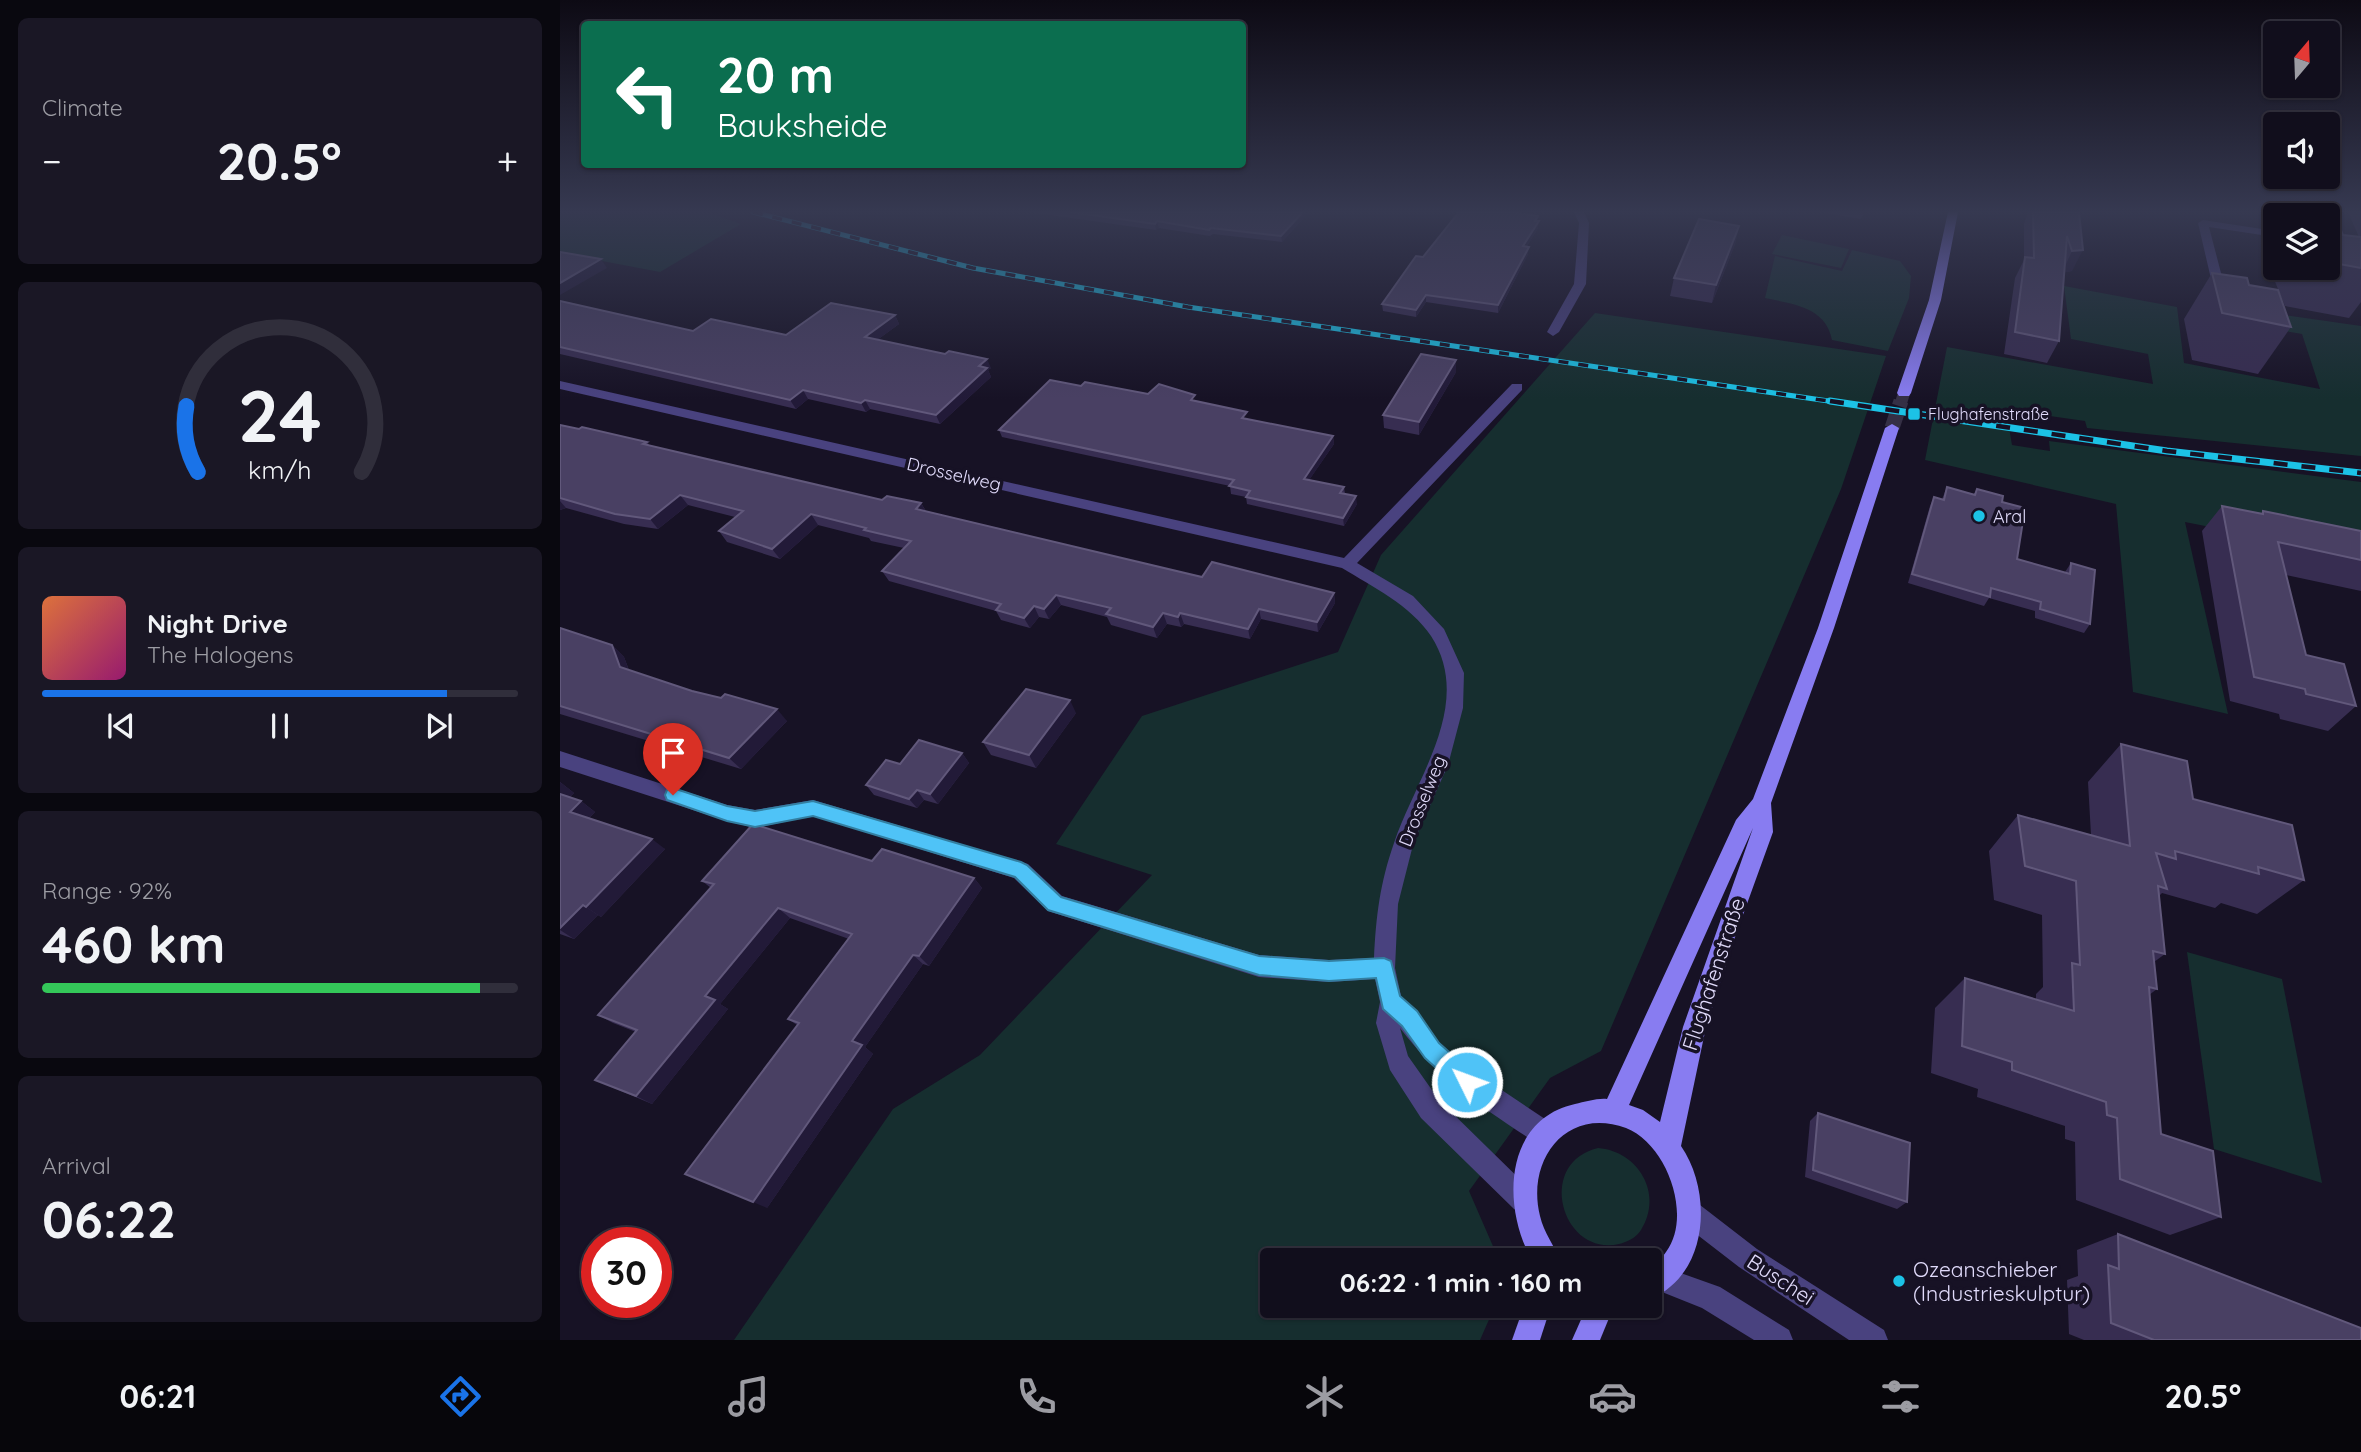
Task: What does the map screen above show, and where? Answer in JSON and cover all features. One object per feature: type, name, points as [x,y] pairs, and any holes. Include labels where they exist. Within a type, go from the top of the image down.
[{"type":"main road","points":[[1904,393],[1935,300],[1940,275]]},
{"type":"main road","name":"Flughafenstraße","points":[[1614,1111],[1743,826],[1761,803],[1826,628],[1892,428]]},
{"type":"main road","name":"Flughafenstraße","points":[[1668,1147],[1676,1095],[1700,1008],[1763,832],[1761,803]]},
{"type":"main road","points":[[1538,1248],[1528,1224],[1523,1200],[1525,1175],[1532,1153],[1545,1134],[1561,1121],[1579,1113],[1614,1111],[1637,1120],[1654,1131],[1681,1167],[1688,1189],[1691,1213],[1687,1239],[1677,1261],[1662,1276]]},
{"type":"main road","points":[[1526,1340],[1534,1318]]},
{"type":"main road","points":[[1586,1340],[1595,1318]]},
{"type":"street","points":[[1553,332],[1580,286],[1582,275]]},
{"type":"street","points":[[2216,275],[2223,301]]},
{"type":"street","name":"Drosselweg","points":[[560,385],[1347,564],[1407,600],[1438,633],[1455,673],[1454,708],[1440,765],[1404,841],[1387,904],[1384,968],[1391,1002],[1387,1023],[1398,1062],[1430,1109],[1487,1161],[1523,1200]]},
{"type":"street","points":[[1347,564],[1517,387]]},
{"type":"street","points":[[560,760],[755,819],[813,808],[1021,871],[1055,904],[1259,965],[1329,971],[1384,968]]},
{"type":"street","points":[[1391,1002],[1409,1018],[1432,1051],[1467,1082],[1545,1134]]},
{"type":"street","name":"Buschei","points":[[1691,1213],[1748,1258],[1874,1340]]},
{"type":"street","points":[[1662,1284],[1710,1297],[1779,1340]]},
{"type":"green space","points":[[1771,275],[1911,276],[1909,298],[1888,351],[1832,340],[1829,329],[1816,314],[1797,305],[1765,298]]},
{"type":"green space","points":[[2064,286],[2177,307],[2184,363],[2320,389],[2302,334],[2262,327],[2257,311],[2361,326],[2361,456],[2087,428],[2085,421],[2006,410],[2012,445],[2050,451],[2049,441],[2361,482],[2361,557],[2185,522],[2228,714],[2133,692],[2116,504],[1925,460],[1947,347],[2153,384],[2148,354],[2071,339]]},
{"type":"green space","points":[[1595,313],[1886,356],[1841,489],[1601,1051],[1550,1078],[1469,1191],[1494,1248],[1260,1248],[1260,1318],[1490,1318],[1480,1340],[734,1340],[893,1109],[980,1055],[1152,875],[1056,844],[1142,716],[1338,652],[1381,555]]},
{"type":"green space","points":[[2187,952],[2282,979],[2322,1183],[2214,1149]]},
{"type":"green space","points":[[1598,1148],[1625,1157],[1643,1177],[1648,1189],[1650,1202],[1641,1230],[1631,1239],[1619,1244],[1599,1244],[1583,1237],[1571,1223],[1564,1207],[1562,1188],[1567,1171],[1578,1157]]},
{"type":"building","points":[[560,275],[574,275],[560,283]]},
{"type":"building","points":[[1403,275],[1514,275],[1498,305],[1426,295],[1416,310],[1382,304]]},
{"type":"building","points":[[1675,275],[1720,275],[1716,285],[1674,278]]},
{"type":"building","points":[[2023,275],[2064,275],[2059,341],[2015,332]]},
{"type":"building","points":[[2212,275],[2247,278],[2249,285],[2278,290],[2291,327],[2222,313]]},
{"type":"building","points":[[560,301],[693,331],[711,319],[786,335],[831,303],[895,315],[865,337],[945,354],[949,351],[987,359],[979,366],[987,368],[936,415],[803,390],[790,400],[560,347]]},
{"type":"building","points":[[1421,354],[1456,360],[1419,422],[1383,415]]},
{"type":"building","points":[[1050,380],[1081,386],[1085,382],[1148,394],[1159,384],[1195,395],[1191,400],[1247,412],[1242,418],[1333,436],[1304,479],[1344,487],[1340,493],[1356,496],[1343,518],[1246,497],[1250,491],[1229,486],[1234,480],[999,430]]},
{"type":"building","points":[[560,425],[579,429],[582,427],[647,442],[643,444],[882,500],[887,496],[921,503],[916,509],[1202,577],[1212,562],[1334,593],[1317,622],[1259,609],[1248,629],[1180,613],[1178,617],[1163,613],[1153,627],[1106,614],[1111,608],[1056,595],[1044,609],[1034,606],[1024,618],[996,610],[1001,604],[882,571],[911,541],[864,530],[866,528],[811,514],[772,549],[719,531],[743,511],[680,495],[650,519],[615,514],[560,498]]},
{"type":"building","points":[[1947,487],[1975,495],[1977,489],[2003,496],[2002,502],[2025,508],[2017,559],[2070,574],[2071,563],[2095,570],[2090,624],[2040,609],[2041,602],[1991,588],[1990,597],[1912,574],[1934,497],[1944,500]]},
{"type":"building","points":[[2222,506],[2263,514],[2263,511],[2361,531],[2361,560],[2278,542],[2306,655],[2344,664],[2356,706],[2306,694],[2305,689],[2254,677]]},
{"type":"building","points":[[560,628],[612,645],[620,667],[692,691],[721,698],[725,694],[777,709],[729,758],[560,706]]},
{"type":"building","points":[[1026,689],[1070,700],[1029,755],[983,742]]},
{"type":"building","points":[[919,740],[962,753],[930,794],[917,790],[909,799],[866,785],[886,760],[900,764]]},
{"type":"building","points":[[2121,744],[2187,761],[2193,799],[2292,825],[2304,880],[2258,867],[2259,874],[2175,851],[2176,859],[2156,853],[2167,889],[2158,886],[2165,954],[2153,951],[2157,989],[2149,987],[2161,1134],[2213,1151],[2221,1217],[2120,1179],[2117,1118],[2107,1115],[2106,1102],[2012,1070],[2012,1062],[1962,1046],[1965,978],[2074,1011],[2072,963],[2080,965],[2076,881],[2025,866],[2018,815],[2130,846]]},
{"type":"building","points":[[560,794],[581,801],[570,812],[652,839],[586,907],[583,905],[560,928]]},
{"type":"building","points":[[753,824],[872,861],[882,849],[974,878],[919,956],[913,955],[852,1041],[862,1045],[753,1202],[685,1174],[799,1023],[788,1019],[852,934],[778,908],[705,996],[715,1000],[636,1096],[595,1080],[637,1030],[598,1015],[714,884],[702,881]]},
{"type":"building","points":[[1818,1113],[1910,1143],[1907,1202],[1813,1170]]},
{"type":"building","points":[[2118,1234],[2361,1328],[2361,1340],[2154,1340],[2111,1323],[2108,1265],[2119,1269]]},
{"type":"tunnel","points":[[1901,403],[1904,393]]},
{"type":"tunnel","points":[[1892,428],[1901,401]]},
{"type":"railway","points":[[1009,275],[1188,307],[1842,403]]},
{"type":"railway","points":[[1830,401],[2167,451],[2361,473]]},
{"type":"place","name":"Flughafenstraße","points":[[1914,414]]},
{"type":"place","name":"Aral","points":[[1979,516]]},
{"type":"place","name":"Ozeanschieber (Industrieskulptur)","points":[[1899,1281]]},
{"type":"route","points":[[673,795],[727,813],[755,819],[813,808],[1021,871],[1055,904],[1259,965],[1329,971],[1384,968],[1391,1002],[1409,1018],[1432,1051],[1467,1082]]}]
